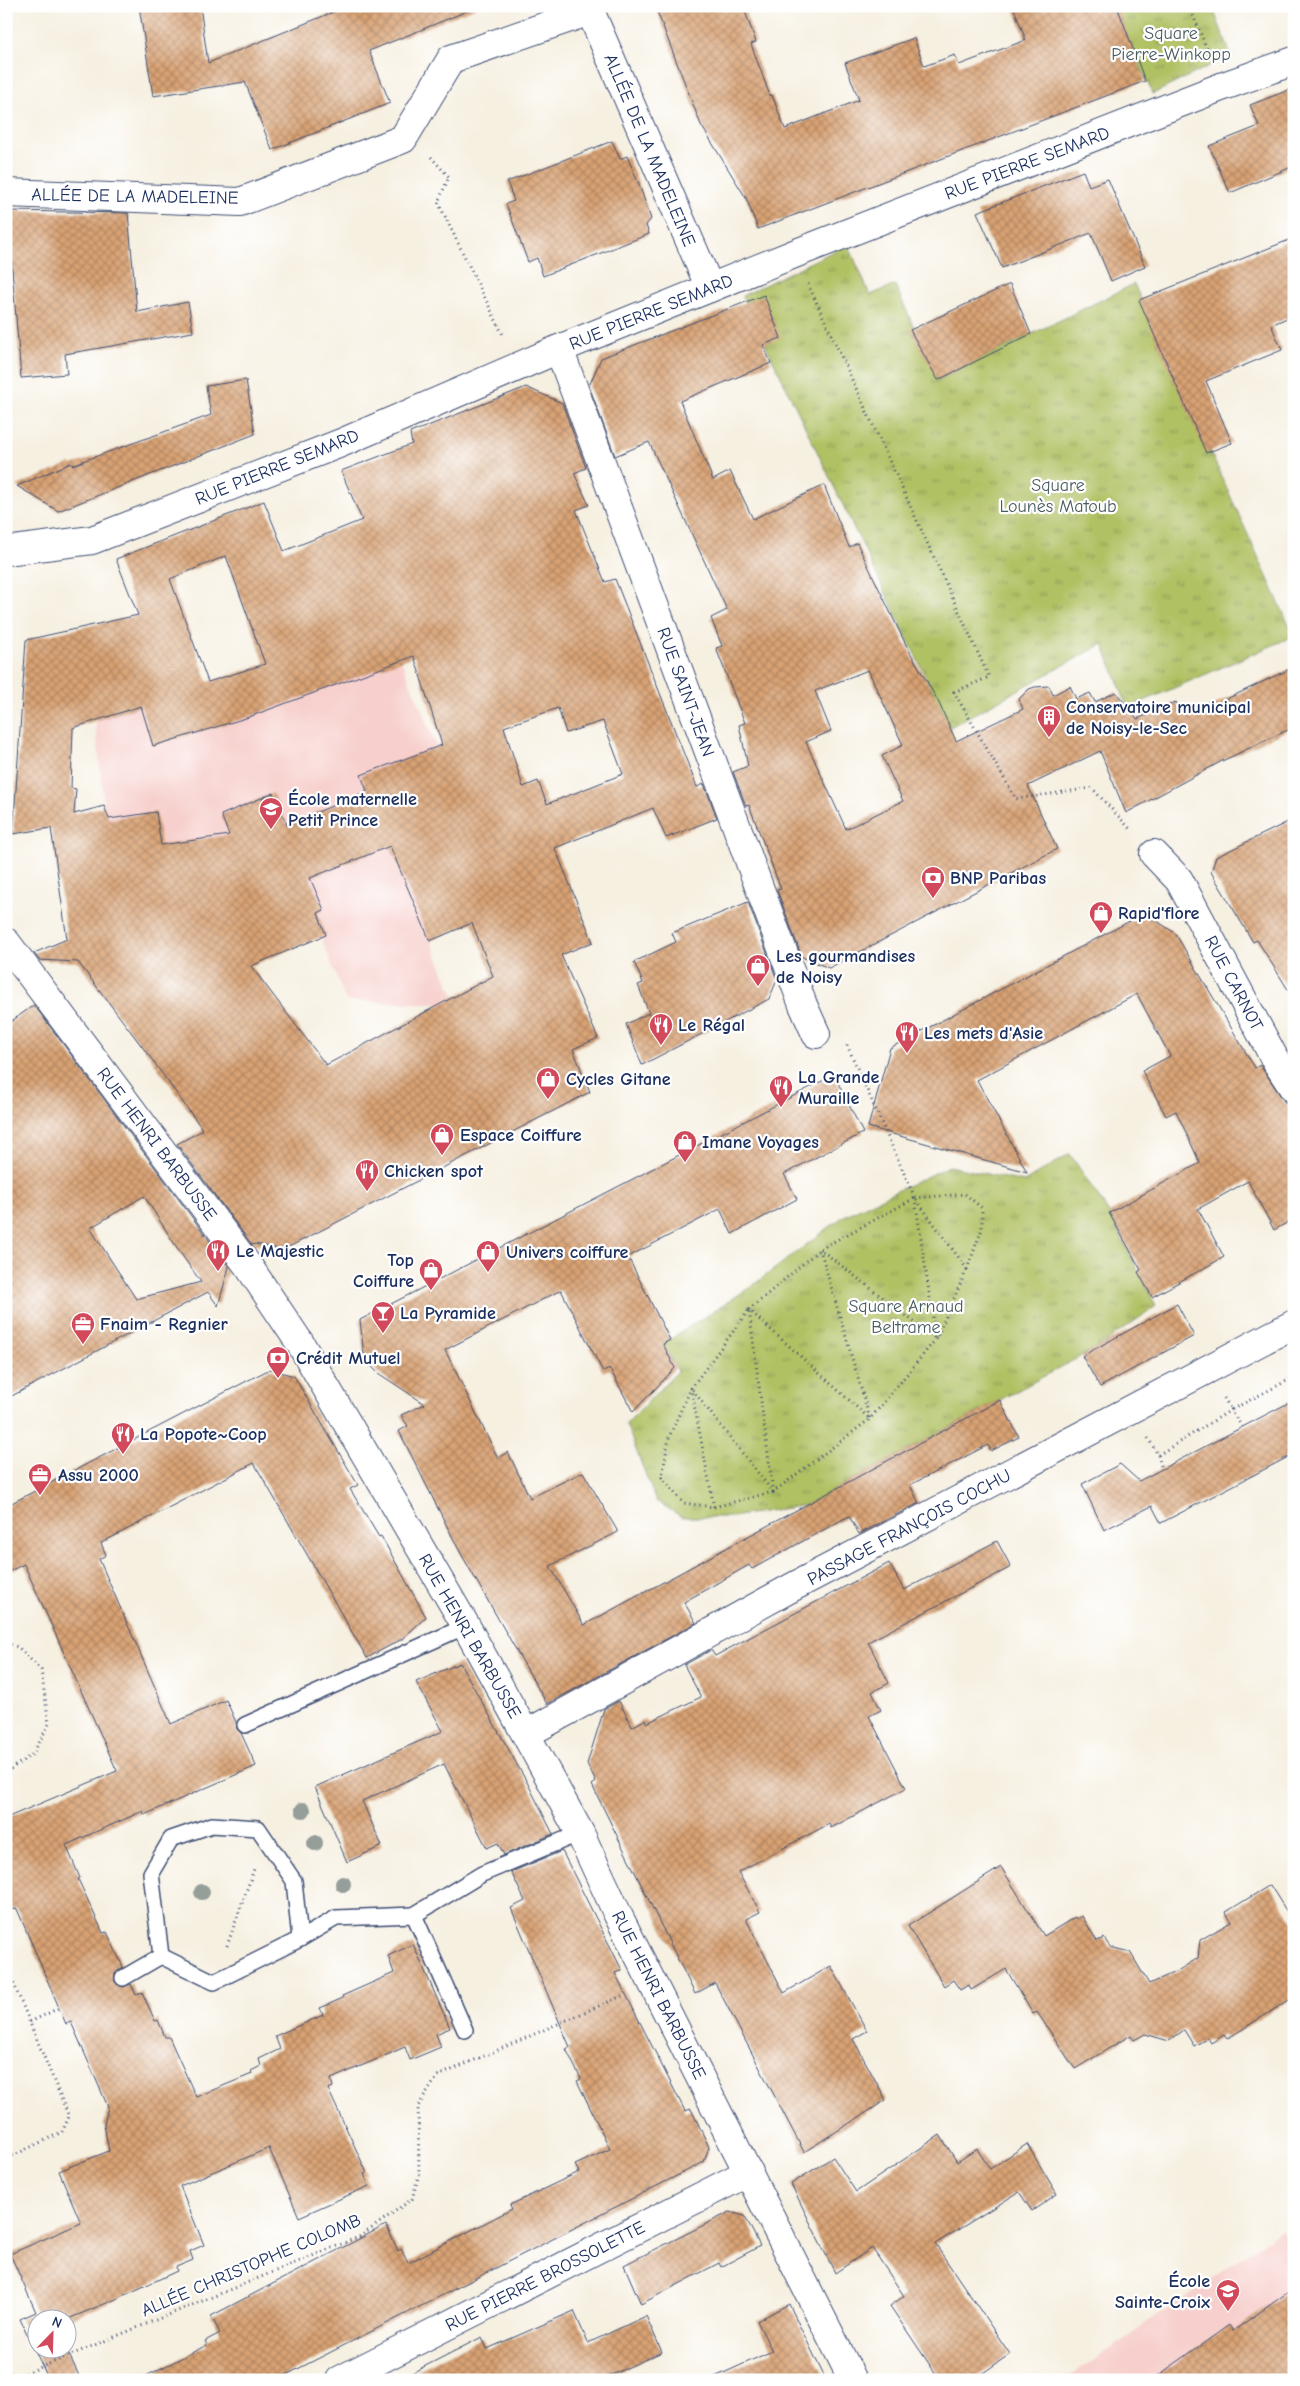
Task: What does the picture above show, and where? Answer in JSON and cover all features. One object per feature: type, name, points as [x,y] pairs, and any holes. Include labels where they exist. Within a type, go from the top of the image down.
[{"type":"street","name":"ALLÉE DE LA MADELEINE","points":[[6,193],[240,202],[403,139],[451,59],[589,9],[710,288]]},
{"type":"street","name":"RUE PIERRE SEMARD","points":[[6,551],[92,540],[341,443],[559,349],[794,254],[1221,87],[1294,61]]},
{"type":"street","name":"RUE SAINT-JEAN","points":[[559,349],[802,1006],[816,1034]]},
{"type":"street","name":"RUE CARNOT","points":[[1154,854],[1178,880],[1277,1063],[1294,1089]]},
{"type":"street","name":"RUE HENRI BARBUSSE","points":[[6,942],[248,1267],[300,1343],[466,1626],[580,1833],[652,1983],[853,2380]]},
{"type":"street","name":"PASSAGE FRANÇOIS COCHU","points":[[526,1734],[789,1589],[1294,1324]]},
{"type":"street","name":"RUE PIERRE BROSSOLETTE","points":[[340,2380],[749,2172]]},
{"type":"lane","points":[[245,1725],[466,1626]]},
{"type":"lane","points":[[161,1956],[151,1873],[171,1839],[212,1825],[258,1828],[294,1881],[300,1939]]},
{"type":"lane","points":[[161,1956],[214,1982],[300,1939],[336,1918],[414,1915],[482,1874],[580,1833]]},
{"type":"lane","points":[[414,1915],[465,2030]]},
{"type":"lane","points":[[123,1978],[161,1956]]},
{"type":"path","points":[[1189,6],[1221,87]]},
{"type":"path","points":[[408,130],[449,177],[438,202],[506,341]]},
{"type":"path","points":[[794,254],[989,677],[954,692],[1016,799],[1092,788],[1154,854]]},
{"type":"path","points":[[845,1040],[915,1198],[967,1269]]},
{"type":"path","points":[[965,1194],[982,1208],[982,1229],[967,1269],[936,1339],[870,1419],[774,1492],[714,1507],[683,1503],[662,1477],[669,1437],[692,1388],[749,1310],[820,1249],[915,1198],[965,1194]]},
{"type":"path","points":[[915,1198],[936,1339]]},
{"type":"path","points":[[820,1249],[936,1339]]},
{"type":"path","points":[[820,1249],[870,1419]]},
{"type":"path","points":[[749,1310],[870,1419]]},
{"type":"path","points":[[749,1310],[774,1492]]},
{"type":"path","points":[[1208,1369],[1242,1427]]},
{"type":"path","points":[[1158,1455],[1231,1410],[1294,1377]]},
{"type":"path","points":[[692,1388],[774,1492]]},
{"type":"path","points":[[692,1388],[714,1507]]},
{"type":"path","points":[[6,1643],[18,1646],[41,1670],[50,1724],[34,1754],[6,1772]]},
{"type":"path","points":[[214,1982],[265,1838]]},
{"type":"path","points":[[6,1964],[69,2116],[62,2132],[6,2159]]},
{"type":"path","name":"ALLÉE CHRISTOPHE COLOMB","points":[[6,2373],[24,2374],[361,2236],[412,2199],[419,2174],[418,2106],[438,2076],[652,1983]]},
{"type":"path","points":[[30,2022],[59,2008]]},
{"type":"shaded area","name":"École maternelle Petit Prince","points":[[401,660],[437,747],[405,879],[454,996],[440,1004],[346,1001],[321,937],[190,841],[161,845],[156,812],[109,819],[104,806],[95,719],[140,704],[154,746],[246,718]]},
{"type":"shaded area","name":"École Sainte-Croix","points":[[1282,2229],[1294,2245],[1294,2380],[1066,2380]]},
{"type":"green space","name":"Square Pierre-Winkopp","points":[[1112,6],[1212,6],[1232,58],[1213,64],[1153,94]]},
{"type":"green space","name":"Square Lounès Matoub","points":[[848,244],[870,295],[895,285],[938,380],[1134,284],[1294,636],[1128,708],[1103,644],[950,727],[742,296]]},
{"type":"green space","name":"Square Arnaud Beltrame","points":[[1070,1154],[1109,1213],[1156,1306],[1098,1347],[806,1505],[732,1517],[682,1517],[656,1501],[626,1424],[678,1371],[663,1344],[752,1286],[844,1216],[949,1166],[1024,1182]]},
{"type":"building","points":[[139,6],[200,6],[208,63],[348,6],[477,7],[369,51],[390,103],[272,150],[245,82],[153,96]]},
{"type":"building","points":[[655,6],[743,6],[756,42],[751,44],[770,96],[772,95],[785,129],[859,100],[845,63],[914,38],[924,66],[955,55],[959,65],[1026,40],[1013,6],[1117,6],[1145,81],[758,229],[746,198],[701,125]]},
{"type":"building","points":[[1294,88],[1294,166],[1230,193],[1209,146],[1259,126],[1250,105]]},
{"type":"building","points":[[612,141],[620,159],[627,156],[639,184],[651,219],[646,225],[649,234],[543,276],[537,258],[528,262],[506,204],[514,201],[507,182]]},
{"type":"building","points":[[1083,171],[1089,186],[1108,179],[1145,266],[1111,281],[1091,233],[1002,268],[977,212]]},
{"type":"building","points":[[9,211],[128,213],[137,312],[188,302],[193,332],[65,354],[67,374],[21,378],[9,233]]},
{"type":"building","points":[[1294,238],[1294,315],[1271,325],[1282,350],[1206,381],[1232,443],[1206,453],[1139,300]]},
{"type":"building","points":[[1010,284],[1031,334],[938,380],[910,330]]},
{"type":"building","points":[[764,295],[781,338],[763,345],[771,363],[680,401],[713,480],[730,471],[753,519],[824,485],[849,547],[857,543],[906,645],[938,701],[956,741],[1023,709],[1019,699],[1029,689],[1035,687],[1049,686],[1053,695],[1070,686],[1076,699],[1090,693],[1095,702],[1116,692],[1137,719],[1176,702],[1182,713],[1197,706],[1199,712],[1294,667],[1294,727],[1222,761],[1126,813],[1100,751],[1028,786],[1057,849],[829,968],[802,957],[777,890],[781,889],[749,805],[746,806],[733,772],[748,766],[739,725],[745,723],[716,648],[722,646],[711,618],[727,610],[649,442],[615,456],[589,386],[601,358]],"holes":[[[868,670],[903,745],[882,756],[903,801],[846,829],[806,742],[831,731],[815,691]]]},
{"type":"building","points":[[246,380],[255,434],[58,511],[17,486],[71,463],[72,465],[211,415],[206,386]]},
{"type":"building","points":[[526,387],[562,403],[586,468],[574,473],[589,505],[576,510],[605,582],[615,579],[697,787],[704,784],[717,818],[666,838],[653,808],[555,848],[593,942],[561,955],[598,1038],[573,1049],[590,1092],[283,1250],[252,1245],[177,1144],[203,1130],[150,1057],[78,962],[39,960],[34,953],[67,939],[51,828],[13,834],[26,640],[138,615],[116,559],[264,501],[284,551],[362,520],[341,471],[412,444],[410,433]],"holes":[[[226,556],[265,664],[208,682],[170,579]],[[414,656],[442,745],[361,775],[367,791],[287,825],[273,793],[221,815],[229,835],[161,845],[156,812],[109,819],[104,806],[74,814],[76,789],[71,788],[73,728],[141,706],[153,746],[246,718]],[[558,708],[566,733],[603,721],[623,774],[547,804],[538,781],[523,787],[504,727]],[[390,846],[430,941],[472,923],[493,976],[326,1065],[251,966],[326,935],[318,913],[324,910],[310,878]]]},
{"type":"building","points":[[1294,819],[1294,999],[1257,940],[1253,942],[1211,872],[1216,857]]},
{"type":"building","points":[[748,902],[777,980],[769,999],[642,1065],[626,1024],[649,1013],[638,985],[643,983],[634,962],[676,942],[672,933]]},
{"type":"building","points":[[1145,913],[1175,933],[1255,1068],[1260,1065],[1294,1116],[1294,1219],[1274,1230],[1248,1181],[1198,1209],[1224,1257],[1152,1297],[1138,1272],[1141,1270],[1109,1213],[1200,1163],[1176,1111],[1166,1116],[1142,1071],[1170,1056],[1137,994],[977,1080],[1027,1172],[868,1127],[890,1048]]},
{"type":"building","points":[[34,1005],[229,1267],[218,1306],[208,1292],[6,1399],[6,1025]],"holes":[[[144,1196],[201,1282],[136,1299],[90,1228]]]},
{"type":"building","points":[[834,1075],[863,1133],[784,1174],[797,1199],[732,1234],[720,1209],[628,1257],[670,1340],[663,1344],[675,1368],[633,1412],[610,1369],[603,1372],[561,1290],[445,1350],[498,1458],[508,1452],[530,1498],[583,1472],[618,1532],[550,1566],[584,1625],[1000,1400],[1019,1437],[991,1451],[988,1445],[910,1485],[919,1503],[859,1534],[849,1516],[752,1569],[749,1565],[684,1602],[696,1623],[547,1704],[460,1552],[399,1431],[408,1426],[401,1415],[425,1404],[378,1373],[370,1365],[364,1357],[360,1320]]},
{"type":"building","points":[[1177,1304],[1194,1336],[1100,1387],[1082,1356]]},
{"type":"building","points":[[270,1369],[294,1376],[358,1485],[350,1489],[379,1537],[381,1536],[426,1617],[402,1639],[367,1658],[254,1463],[101,1543],[106,1555],[99,1559],[171,1724],[226,1700],[236,1722],[237,1729],[241,1733],[256,1766],[144,1815],[143,1811],[66,1845],[80,1878],[78,1879],[103,1933],[107,1932],[123,1967],[115,1974],[115,1982],[123,1987],[131,1984],[136,1995],[142,1992],[155,2021],[158,2020],[165,2037],[169,2037],[196,2097],[252,2074],[251,2071],[261,2066],[259,2059],[280,2049],[275,2036],[323,2015],[320,2008],[343,1998],[342,1996],[394,1973],[388,1956],[413,1944],[450,2028],[436,2034],[441,2047],[410,2060],[405,2047],[331,2079],[333,2087],[328,2089],[367,2173],[364,2174],[369,2186],[299,2217],[269,2148],[180,2186],[204,2245],[190,2251],[193,2260],[176,2267],[177,2271],[78,2315],[78,2308],[34,2308],[10,2254],[81,2223],[59,2171],[109,2151],[104,2125],[108,2107],[71,2022],[66,2024],[17,1909],[6,1910],[6,1818],[117,1771],[24,1564],[6,1573],[6,1506]]},
{"type":"building","points":[[1294,1400],[1294,1454],[1161,1523],[1152,1506],[1104,1530],[1082,1484],[1120,1464],[1139,1481]]},
{"type":"building","points":[[997,1541],[1011,1567],[868,1642],[889,1683],[872,1692],[881,1710],[869,1716],[906,1788],[831,1828],[829,1824],[738,1872],[760,1912],[746,1919],[784,1993],[831,1966],[867,2031],[853,2039],[886,2100],[804,2152],[715,1983],[695,1994],[592,1785],[596,1782],[587,1764],[604,1709],[619,1701],[632,1727],[646,1719],[647,1723],[701,1697],[684,1665],[711,1650],[715,1656],[889,1563],[904,1590]]},
{"type":"building","points":[[460,1663],[528,1784],[553,1834],[504,1855],[498,1843],[487,1848],[444,1764],[362,1801],[382,1846],[347,1862],[315,1787],[443,1731],[416,1682]]},
{"type":"building","points":[[562,1851],[622,1970],[615,1973],[685,2111],[691,2109],[709,2147],[704,2162],[276,2380],[138,2380],[207,2345],[205,2341],[220,2333],[211,2316],[386,2225],[398,2251],[401,2249],[408,2263],[512,2209],[510,2205],[579,2172],[575,2165],[610,2149],[577,2081],[581,2079],[566,2049],[570,2047],[511,1908],[525,1901],[511,1872]]},
{"type":"building","points":[[1001,1867],[1044,1936],[1075,1917],[1076,1919],[1082,1916],[1097,1941],[1104,1938],[1110,1947],[1130,1952],[1149,1984],[1179,1970],[1198,1958],[1200,1940],[1231,1922],[1226,1912],[1270,1885],[1294,1923],[1294,1997],[1227,2039],[1224,2035],[1211,2043],[1208,2038],[1194,2046],[1184,2030],[1169,2041],[1145,2034],[1134,2040],[1131,2035],[1075,2069],[1037,2012],[1033,2014],[1006,1969],[971,1990],[969,1985],[960,1990],[953,1980],[944,1986],[908,1926]]},
{"type":"building","points":[[940,2135],[957,2162],[977,2149],[990,2169],[1027,2144],[1057,2194],[1032,2211],[1019,2192],[935,2244],[1010,2354],[973,2380],[940,2380],[890,2306],[904,2296],[872,2248],[835,2273],[791,2184],[833,2157],[856,2192]]},
{"type":"building","points":[[730,2212],[745,2216],[760,2246],[721,2267],[719,2263],[641,2304],[624,2265]]},
{"type":"building","points":[[1294,2288],[1294,2380],[1152,2380],[1229,2325],[1233,2331]]},
{"type":"building","points":[[789,2304],[826,2380],[708,2380],[772,2351],[757,2321]]},
{"type":"building","points":[[574,2311],[588,2343],[646,2316],[662,2352],[600,2380],[398,2380],[482,2337],[487,2349]]},
{"type":"building","points":[[28,2316],[28,2336],[20,2319]]},
{"type":"building","points":[[39,2358],[71,2358],[81,2380],[49,2380]]},
{"type":"place","name":"Conservatoire municipal de Noisy-le-Sec","points":[[1049,738]]},
{"type":"place","name":"École maternelle Petit Prince","points":[[271,830]]},
{"type":"place","name":"BNP Paribas","points":[[933,899]]},
{"type":"place","name":"Rapid'flore","points":[[1101,934]]},
{"type":"place","name":"Les gourmandises de Noisy","points":[[758,987]]},
{"type":"place","name":"Le Régal","points":[[661,1046]]},
{"type":"place","name":"Les mets d'Asie","points":[[907,1054]]},
{"type":"place","name":"Cycles Gitane","points":[[548,1100]]},
{"type":"place","name":"La Grande Muraille","points":[[781,1108]]},
{"type":"place","name":"Espace Coiffure","points":[[442,1156]]},
{"type":"place","name":"Imane Voyages","points":[[685,1163]]},
{"type":"place","name":"Chicken spot","points":[[367,1192]]},
{"type":"place","name":"Le Majestic","points":[[218,1272]]},
{"type":"place","name":"Univers coiffure","points":[[488,1273]]},
{"type":"place","name":"Top Coiffure","points":[[431,1291]]},
{"type":"place","name":"La Pyramide","points":[[383,1334]]},
{"type":"place","name":"Fnaim - Regnier","points":[[83,1345]]},
{"type":"place","name":"Crédit Mutuel","points":[[278,1379]]},
{"type":"place","name":"La Popote~Coop","points":[[123,1455]]},
{"type":"place","name":"Assu 2000","points":[[40,1496]]},
{"type":"place","name":"École Sainte-Croix","points":[[1228,2312]]}]
